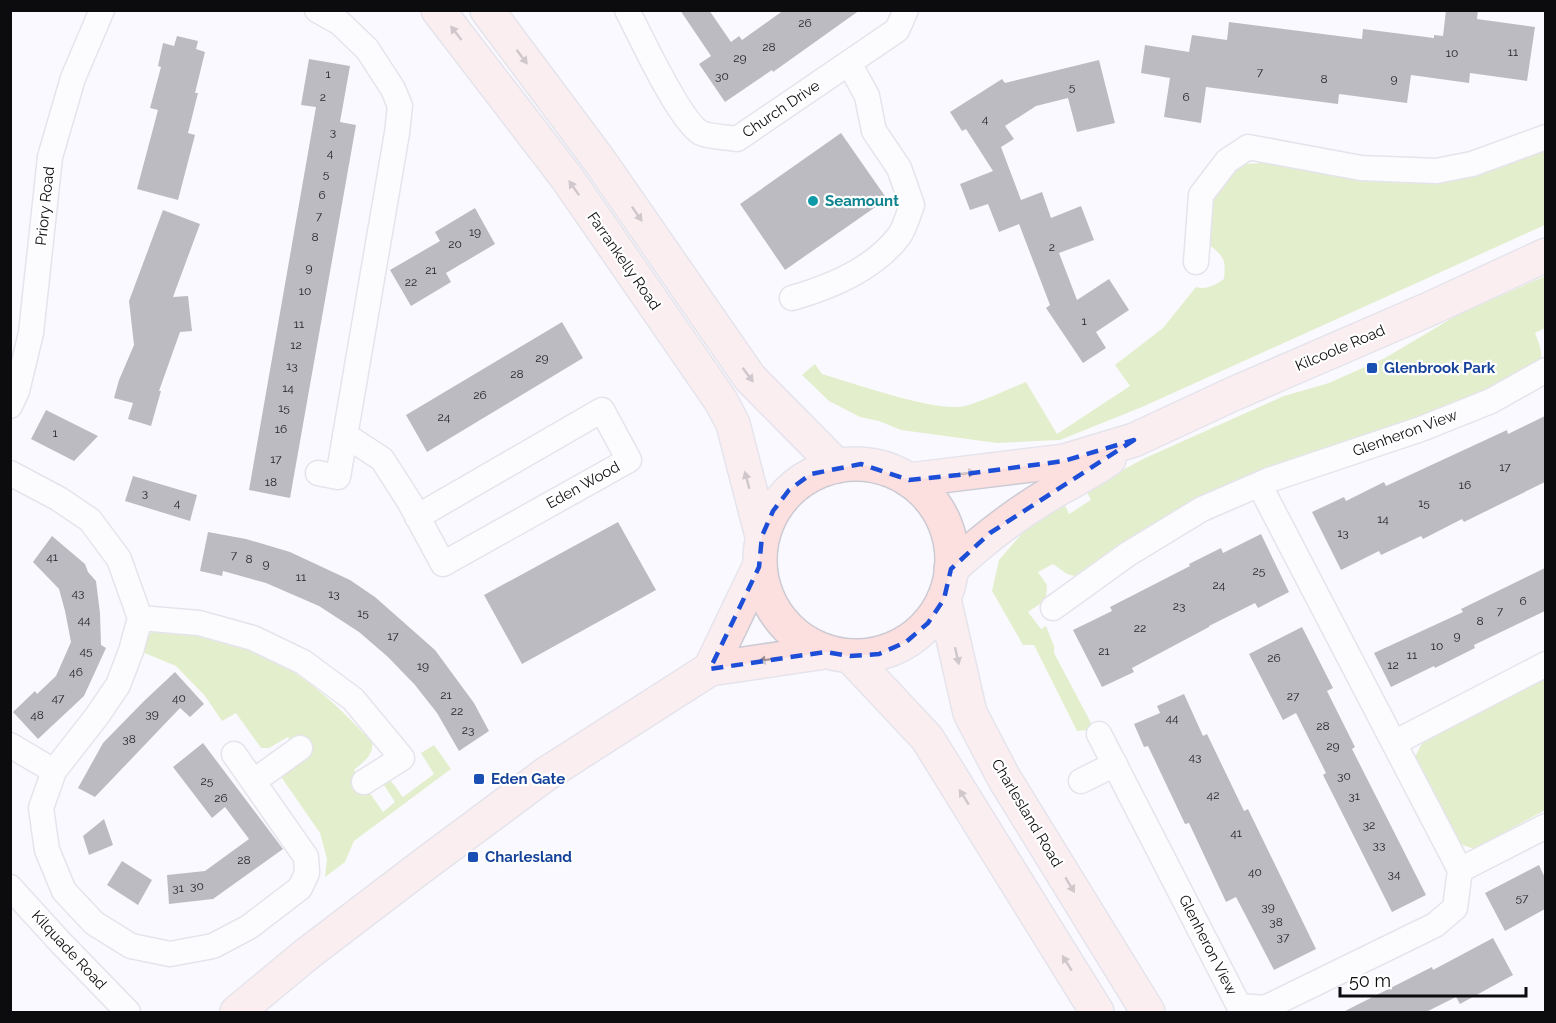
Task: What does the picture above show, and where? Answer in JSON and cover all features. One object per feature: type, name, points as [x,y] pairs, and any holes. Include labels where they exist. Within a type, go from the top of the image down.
[{"type":"main road","name":"Farrankelly Road","points":[[438,10],[567,178],[721,401],[733,424],[761,551]]},
{"type":"main road","points":[[487,10],[599,160],[750,378],[837,466]]},
{"type":"main road","name":"Kilcoole Road","points":[[1134,440],[1545,255]]},
{"type":"main road","points":[[909,480],[1064,461],[1134,440]]},
{"type":"main road","points":[[237,1012],[307,954],[546,774],[710,669],[838,654],[879,654],[906,642],[928,623],[948,584],[990,534],[1041,499],[1093,471],[1134,440]]},
{"type":"main road","points":[[710,669],[761,551],[773,511],[789,490],[811,474],[837,466],[861,464],[886,469],[909,480],[928,497],[942,519],[950,543],[948,584]]},
{"type":"main road","points":[[761,551],[766,597],[782,623],[802,640],[838,654],[927,738],[1097,1012]]},
{"type":"main road","name":"Charlesland Road","points":[[948,584],[970,713],[1004,778],[1148,1012]]},
{"type":"street","name":"Priory Road","points":[[13,396],[31,333],[50,157],[73,78],[102,10]]},
{"type":"street","points":[[317,10],[340,23],[367,49],[393,89],[400,106],[338,477],[318,473]]},
{"type":"street","name":"Church Drive","points":[[627,10],[679,109],[693,127],[701,133],[737,139],[897,30],[906,10]]},
{"type":"street","points":[[792,298],[819,290],[871,263],[900,234],[912,205],[899,168],[874,131],[867,96],[849,63]]},
{"type":"street","points":[[1196,262],[1201,195],[1227,161],[1248,147],[1361,168],[1436,171],[1472,164],[1545,137]]},
{"type":"street","name":"Glenheron View","points":[[1053,608],[1128,554],[1202,509],[1279,477],[1421,429],[1491,401],[1545,370]]},
{"type":"street","name":"Eden Wood","points":[[345,435],[382,459],[443,564],[629,460],[602,410],[417,517]]},
{"type":"street","points":[[10,473],[59,498],[90,520],[119,559],[140,618],[118,685],[54,771],[41,808],[47,850],[64,891],[93,923],[130,946],[170,954],[213,946],[249,927],[300,888],[307,873],[306,857],[234,754]]},
{"type":"street","points":[[1260,486],[1460,870],[1545,826]]},
{"type":"street","points":[[140,618],[199,623],[253,638],[303,662],[320,674],[353,699],[402,758],[364,782]]},
{"type":"street","points":[[1394,743],[1545,664]]},
{"type":"street","name":"Glenheron View","points":[[1099,734],[1239,1006],[1265,1008],[1435,925],[1455,908],[1460,870]]},
{"type":"street","points":[[10,744],[54,771]]},
{"type":"street","points":[[254,781],[300,748]]},
{"type":"street","points":[[1081,781],[1115,764]]},
{"type":"street","name":"Kilquade Road","points":[[10,887],[128,1012]]},
{"type":"highlighted area","points":[[1134,440],[990,533],[951,569],[944,599],[928,623],[906,642],[879,654],[850,656],[825,652],[710,669],[759,567],[762,536],[773,511],[789,490],[811,474],[861,464],[909,480],[958,475],[1064,461]]},
{"type":"green space","points":[[1545,146],[1545,225],[1142,407],[1060,440],[997,443],[901,430],[879,421],[860,417],[829,401],[802,375],[815,364],[822,374],[895,396],[952,407],[973,404],[1026,382],[1057,434],[1130,386],[1115,365],[1163,328],[1196,287],[1214,285],[1224,279],[1223,259],[1209,245],[1212,201],[1230,174],[1244,164],[1261,163],[1348,173]]},
{"type":"green space","points":[[1545,276],[1545,328],[1535,333],[1541,359],[1535,368],[1512,382],[1138,536],[1074,576],[1053,564],[1038,572],[1047,585],[1046,600],[1028,612],[1041,629],[1046,626],[1054,646],[1054,653],[1091,723],[1103,729],[1077,731],[1034,645],[1023,645],[992,591],[999,560],[1025,530],[1064,503],[1069,514],[1091,500],[1086,490],[1143,459],[1284,396],[1329,383],[1385,358],[1459,314]]},
{"type":"green space","points":[[159,624],[223,640],[262,655],[309,683],[364,734],[370,729],[371,753],[354,770],[383,812],[395,802],[380,779],[391,781],[403,797],[434,774],[421,753],[434,745],[451,769],[354,841],[345,862],[325,877],[327,859],[320,833],[277,771],[300,755],[288,737],[269,748],[261,748],[236,713],[222,721],[205,696],[176,666],[142,652],[149,635]]},
{"type":"green space","points":[[1545,678],[1545,810],[1474,849],[1457,843],[1413,761],[1423,741]]},
{"type":"building","points":[[680,10],[709,10],[731,42],[739,36],[742,40],[784,10],[860,10],[773,72],[772,70],[725,102],[699,64],[711,56]]},
{"type":"building","points":[[1446,10],[1478,10],[1477,19],[1535,27],[1527,81],[1470,73],[1469,83],[1411,75],[1407,103],[1339,94],[1338,104],[1206,87],[1201,123],[1164,117],[1170,78],[1141,73],[1145,45],[1189,52],[1192,35],[1227,40],[1229,22],[1362,39],[1363,29],[1434,38],[1434,35],[1443,36]]},
{"type":"building","points":[[177,36],[198,41],[196,49],[205,52],[188,133],[195,135],[178,200],[137,189],[158,110],[150,108],[161,67],[158,66],[163,43],[174,46]]},
{"type":"building","points":[[309,59],[350,66],[340,122],[356,125],[290,498],[249,490],[316,107],[301,105]]},
{"type":"building","points":[[1099,60],[1115,123],[1077,132],[1068,98],[1036,106],[1005,126],[1014,139],[1001,147],[1021,200],[1042,192],[1051,218],[1081,206],[1094,240],[1059,253],[1077,300],[1109,279],[1129,310],[1096,332],[1106,348],[1083,363],[1046,308],[1050,305],[1019,224],[999,232],[988,204],[970,210],[960,184],[993,171],[966,129],[962,131],[950,112],[1002,79],[1005,83]]},
{"type":"building","name":"Seamount","points":[[841,133],[887,199],[785,270],[740,204]]},
{"type":"building","points":[[475,208],[495,244],[446,273],[451,282],[411,306],[390,270],[440,241],[435,232]]},
{"type":"building","points":[[163,210],[200,224],[173,297],[188,296],[192,331],[180,332],[159,391],[161,391],[151,426],[128,419],[133,403],[114,398],[134,345],[129,301]]},
{"type":"building","points":[[562,322],[583,358],[427,452],[406,415]]},
{"type":"building","points":[[46,410],[98,436],[74,461],[31,439]]},
{"type":"building","points":[[1545,416],[1545,482],[1464,522],[1462,519],[1423,539],[1421,536],[1381,555],[1379,551],[1341,570],[1312,512],[1344,497],[1346,501],[1384,482],[1386,486],[1507,430],[1508,434]]},
{"type":"building","points":[[133,476],[197,495],[190,521],[125,501]]},
{"type":"building","points":[[618,522],[656,590],[522,664],[484,595]]},
{"type":"building","points":[[208,532],[246,539],[290,552],[350,580],[375,597],[435,650],[474,703],[489,731],[459,751],[437,713],[415,685],[359,632],[319,606],[266,583],[223,571],[222,576],[200,571]]},
{"type":"building","points":[[1261,534],[1289,592],[1258,608],[1255,603],[1209,626],[1132,668],[1134,672],[1102,687],[1073,630],[1112,611],[1110,607],[1190,566],[1189,564],[1221,548],[1223,553]]},
{"type":"building","points":[[52,536],[85,564],[88,572],[96,581],[101,645],[106,648],[84,696],[38,739],[13,712],[35,691],[37,694],[56,676],[71,642],[59,589],[33,562]]},
{"type":"building","points":[[1545,568],[1545,611],[1474,645],[1475,648],[1435,668],[1434,666],[1391,687],[1374,653],[1463,612],[1461,609]]},
{"type":"building","points":[[1302,627],[1333,688],[1327,691],[1355,747],[1352,749],[1426,895],[1392,912],[1323,775],[1326,773],[1296,713],[1283,720],[1249,654]]},
{"type":"building","points":[[175,672],[204,704],[190,717],[180,708],[95,797],[78,788],[103,743]]},
{"type":"building","points":[[1184,694],[1203,736],[1207,734],[1244,811],[1248,809],[1316,949],[1274,970],[1236,897],[1226,902],[1189,823],[1185,824],[1148,746],[1144,747],[1134,724],[1160,713],[1157,706]]},
{"type":"building","points":[[203,743],[283,849],[213,899],[169,904],[167,875],[205,871],[249,839],[225,807],[212,818],[173,767]]},
{"type":"building","points":[[104,819],[113,845],[89,855],[83,836]]},
{"type":"building","points":[[122,861],[152,880],[138,905],[107,885]]},
{"type":"building","points":[[1539,865],[1545,878],[1545,909],[1505,931],[1485,893]]},
{"type":"building","points":[[1493,938],[1513,975],[1460,1004],[1456,997],[1426,1012],[1343,1012],[1432,967],[1433,970]]},
{"type":"place","name":"Seamount","points":[[813,201]]},
{"type":"place","name":"Glenbrook Park","points":[[1372,368]]},
{"type":"place","name":"Eden Gate","points":[[479,779]]},
{"type":"place","name":"Charlesland","points":[[473,857]]}]
